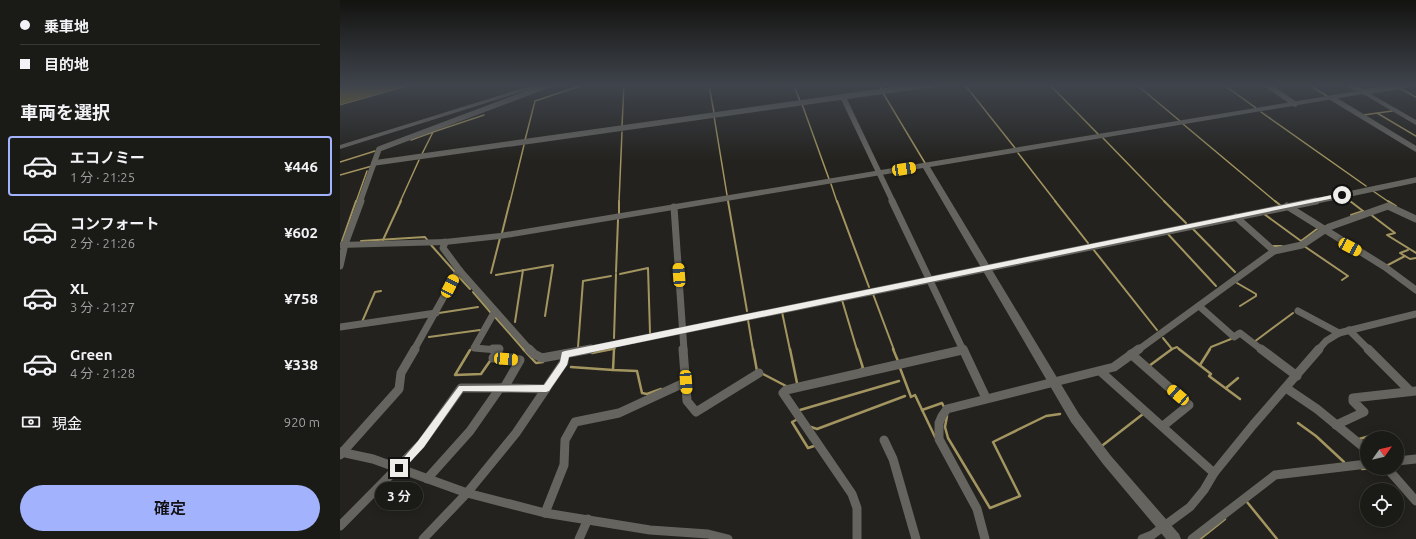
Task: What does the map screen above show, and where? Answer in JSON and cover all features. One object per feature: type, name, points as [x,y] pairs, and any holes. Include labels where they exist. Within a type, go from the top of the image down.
[{"type":"street","points":[[340,147],[459,110]]},
{"type":"street","points":[[340,266],[343,244],[379,149],[482,110]]},
{"type":"street","points":[[374,164],[394,159],[748,110]]},
{"type":"street","points":[[849,110],[986,398]]},
{"type":"street","points":[[343,244],[445,242],[500,236],[1258,110]]},
{"type":"street","points":[[1352,110],[1416,149]]},
{"type":"street","points":[[1394,110],[1416,123]]},
{"type":"street","points":[[926,166],[1052,382],[1075,418],[1107,460],[1174,539]]},
{"type":"street","points":[[445,242],[443,248],[460,271],[534,354],[542,358],[1286,206],[1414,182]]},
{"type":"street","points":[[1286,206],[1323,231],[1374,260],[1416,290]]},
{"type":"street","points":[[985,539],[977,509],[939,439],[938,428],[942,414],[947,409],[1114,367],[1274,251],[1302,245],[1328,227],[1388,206],[1416,219]]},
{"type":"street","points":[[674,207],[687,401],[696,412],[759,373]]},
{"type":"street","points":[[1236,217],[1274,251]]},
{"type":"street","points":[[341,453],[399,389],[401,373],[456,275],[460,271]]},
{"type":"street","points":[[1199,306],[1234,337],[1240,333],[1297,376]]},
{"type":"street","points":[[1298,310],[1339,333]]},
{"type":"street","points":[[427,479],[470,431],[502,388],[520,360],[493,358],[498,349],[474,348],[496,311]]},
{"type":"street","points":[[340,328],[436,313]]},
{"type":"street","points":[[1142,539],[1152,535],[1164,527],[1190,507],[1204,490],[1214,473],[1326,341],[1339,333],[1416,314]]},
{"type":"street","points":[[1350,330],[1413,391]]},
{"type":"street","points":[[857,539],[857,508],[852,494],[783,393],[786,390],[962,350]]},
{"type":"street","points":[[423,539],[466,493],[516,433],[564,362],[565,354]]},
{"type":"street","points":[[1131,354],[1189,405],[1163,426]]},
{"type":"street","points":[[1100,371],[1214,473]]},
{"type":"street","points":[[545,513],[564,465],[564,440],[575,422],[619,413],[686,382]]},
{"type":"street","points":[[340,526],[399,468],[421,444],[461,388],[546,389]]},
{"type":"street","points":[[1286,388],[1317,409],[1360,444]]},
{"type":"street","points":[[1336,424],[1364,412],[1353,401],[1353,398],[1413,391]]},
{"type":"street","points":[[884,440],[893,460],[916,539]]},
{"type":"street","points":[[341,453],[373,459],[466,493],[545,513],[650,530],[708,534],[728,539]]},
{"type":"street","points":[[1404,460],[1416,459]]},
{"type":"street","points":[[1192,539],[1275,475],[1360,465]]},
{"type":"street","points":[[1393,475],[1416,501]]},
{"type":"street","points":[[579,539],[588,519]]},
{"type":"waterway","points":[[525,140],[533,110]]},
{"type":"waterway","points":[[622,126],[623,110]]},
{"type":"waterway","points":[[804,110],[829,179]]},
{"type":"waterway","points":[[893,110],[925,163]]},
{"type":"waterway","points":[[985,110],[1015,148]]},
{"type":"waterway","points":[[1075,110],[1098,134]]},
{"type":"waterway","points":[[1167,110],[1180,121]]},
{"type":"waterway","points":[[1378,113],[1392,111]]},
{"type":"waterway","points":[[1261,112],[1366,186]]},
{"type":"waterway","points":[[1364,115],[1377,113],[1416,136]]},
{"type":"waterway","points":[[433,132],[484,115]]},
{"type":"waterway","points":[[714,116],[727,195]]},
{"type":"waterway","points":[[1183,124],[1276,202]]},
{"type":"waterway","points":[[411,140],[433,132]]},
{"type":"waterway","points":[[422,154],[433,132]]},
{"type":"waterway","points":[[619,202],[622,132]]},
{"type":"waterway","points":[[1103,138],[1165,202]]},
{"type":"waterway","points":[[510,202],[524,145]]},
{"type":"waterway","points":[[340,162],[375,151]]},
{"type":"waterway","points":[[1018,153],[1056,202]]},
{"type":"waterway","points":[[400,202],[419,160]]},
{"type":"waterway","points":[[340,175],[372,166]]},
{"type":"waterway","points":[[356,202],[367,171]]},
{"type":"waterway","points":[[831,184],[837,202]]},
{"type":"waterway","points":[[1373,191],[1389,202]]},
{"type":"waterway","points":[[1345,197],[1351,202]]},
{"type":"waterway","points":[[342,241],[356,201]]},
{"type":"waterway","points":[[383,240],[401,201]]},
{"type":"waterway","points":[[502,233],[510,201]]},
{"type":"waterway","points":[[728,201],[747,311]]},
{"type":"waterway","points":[[837,201],[869,287]]},
{"type":"waterway","points":[[1055,201],[1088,243]]},
{"type":"waterway","points":[[1275,201],[1280,205]]},
{"type":"waterway","points":[[1350,201],[1363,211],[1351,215]]},
{"type":"waterway","points":[[1388,201],[1396,206]]},
{"type":"waterway","points":[[619,202],[619,214]]},
{"type":"waterway","points":[[1165,202],[1186,223]]},
{"type":"waterway","points":[[1264,214],[1301,241],[1317,229]]},
{"type":"waterway","points":[[1370,214],[1395,233],[1387,235],[1416,253]]},
{"type":"waterway","points":[[616,272],[618,220]]},
{"type":"waterway","points":[[1193,229],[1235,272]]},
{"type":"waterway","points":[[1167,233],[1216,286]]},
{"type":"waterway","points":[[383,240],[425,237],[428,241]]},
{"type":"waterway","points":[[491,273],[500,238]]},
{"type":"waterway","points":[[361,241],[383,240]]},
{"type":"waterway","points":[[431,245],[455,272]]},
{"type":"waterway","points":[[1272,246],[1282,246]]},
{"type":"waterway","points":[[1304,246],[1348,276],[1342,280]]},
{"type":"waterway","points":[[1093,249],[1157,330]]},
{"type":"waterway","points":[[1405,256],[1400,253],[1408,250]]},
{"type":"waterway","points":[[1386,266],[1405,256]]},
{"type":"waterway","points":[[1405,256],[1410,259],[1416,258]]},
{"type":"waterway","points":[[523,270],[553,265],[545,316]]},
{"type":"waterway","points":[[620,274],[648,268],[650,333]]},
{"type":"waterway","points":[[496,275],[523,270]]},
{"type":"waterway","points":[[515,322],[523,270]]},
{"type":"waterway","points":[[614,338],[616,274]]},
{"type":"waterway","points":[[458,276],[470,289]]},
{"type":"waterway","points":[[578,347],[583,281],[611,276]]},
{"type":"waterway","points":[[1237,283],[1256,294],[1256,296],[1240,306]]},
{"type":"waterway","points":[[362,322],[375,292],[381,291]]},
{"type":"waterway","points":[[473,292],[491,313]]},
{"type":"waterway","points":[[873,294],[894,350]]},
{"type":"waterway","points":[[842,300],[857,350]]},
{"type":"waterway","points":[[439,313],[478,307]]},
{"type":"waterway","points":[[782,312],[790,350]]},
{"type":"waterway","points":[[1254,342],[1293,313]]},
{"type":"waterway","points":[[495,317],[524,350]]},
{"type":"waterway","points":[[748,320],[753,350]]},
{"type":"waterway","points":[[429,337],[480,330]]},
{"type":"waterway","points":[[1163,338],[1172,349]]},
{"type":"waterway","points":[[1209,350],[1211,347],[1231,339]]},
{"type":"waterway","points":[[1172,349],[1177,347],[1179,349]]},
{"type":"waterway","points":[[607,350],[614,348]]},
{"type":"waterway","points":[[523,349],[536,363],[543,362]]},
{"type":"waterway","points":[[607,350],[612,349]]},
{"type":"waterway","points":[[613,370],[614,349]]},
{"type":"waterway","points":[[753,349],[757,371]]},
{"type":"waterway","points":[[790,349],[797,383]]},
{"type":"waterway","points":[[857,349],[863,368],[861,369]]},
{"type":"waterway","points":[[893,349],[898,361]]},
{"type":"waterway","points":[[1149,366],[1172,349]]},
{"type":"waterway","points":[[1179,349],[1211,374],[1209,376],[1240,399]]},
{"type":"waterway","points":[[1200,365],[1210,349]]},
{"type":"waterway","points":[[470,350],[455,375],[481,374],[490,361]]},
{"type":"waterway","points":[[592,353],[607,350]]},
{"type":"waterway","points":[[571,367],[613,370]]},
{"type":"waterway","points":[[900,368],[911,397],[915,395],[922,410]]},
{"type":"waterway","points":[[613,370],[637,371],[642,393],[647,394],[661,389]]},
{"type":"waterway","points":[[763,374],[786,386]]},
{"type":"waterway","points":[[1226,388],[1238,378]]},
{"type":"waterway","points":[[800,410],[899,381]]},
{"type":"waterway","points":[[811,427],[817,429],[905,396]]},
{"type":"waterway","points":[[922,410],[942,403],[944,407]]},
{"type":"waterway","points":[[922,410],[935,437]]},
{"type":"waterway","points":[[947,416],[945,427],[948,438],[990,508],[1020,496],[993,442],[1046,416],[1060,414]]},
{"type":"waterway","points":[[1103,445],[1143,414]]},
{"type":"waterway","points":[[796,420],[792,422],[808,448],[814,446]]},
{"type":"waterway","points":[[1298,423],[1316,436],[1344,462]]},
{"type":"waterway","points":[[1247,502],[1277,539]]},
{"type":"waterway","points":[[1200,539],[1225,519]]},
{"type":"route","points":[[399,468],[421,444],[461,388],[546,389],[564,362],[565,354],[1342,195]]}]
